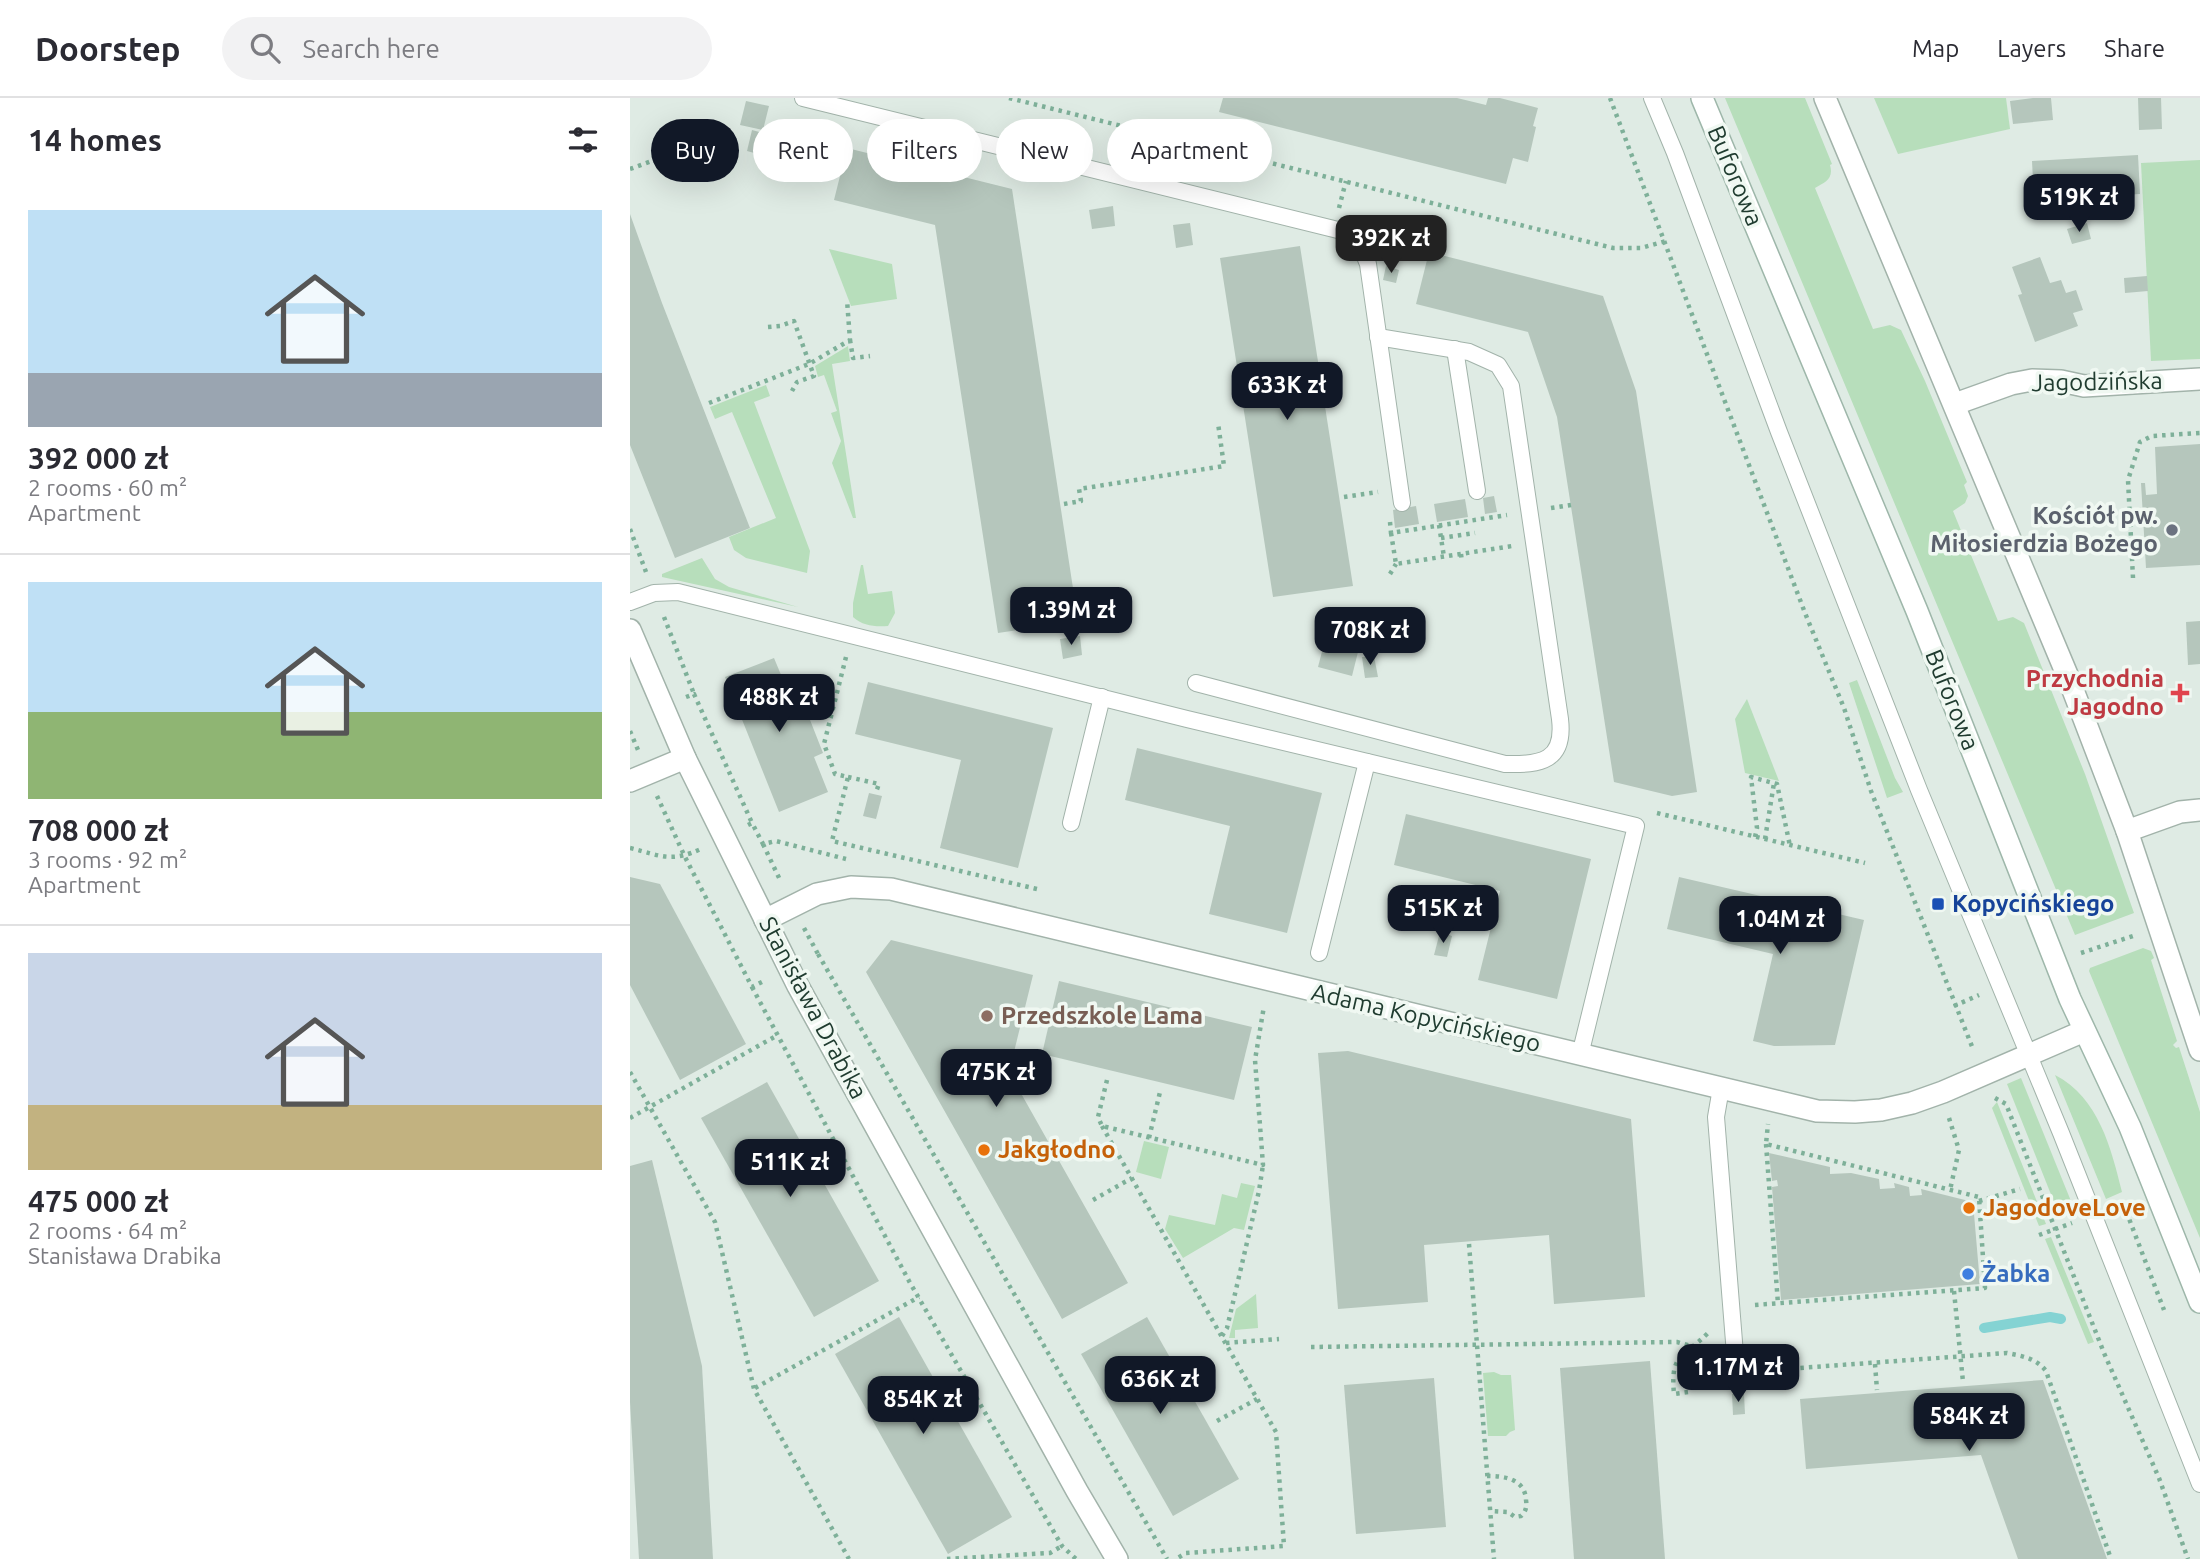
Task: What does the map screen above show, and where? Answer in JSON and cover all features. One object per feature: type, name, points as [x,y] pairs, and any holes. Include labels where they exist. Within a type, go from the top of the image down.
[{"type":"street","name":"Buforowa","points":[[1702,98],[1917,611],[2084,1031],[2130,1127],[2200,1302]]},
{"type":"street","points":[[1825,98],[2068,677],[2127,831],[2200,1050]]},
{"type":"street","name":"Jagodzińska","points":[[1955,404],[2011,384],[2032,380],[2061,381],[2084,386],[2200,379]]},
{"type":"street","name":"Stanisława Drabika","points":[[630,630],[685,758],[798,986],[1070,1479],[1117,1559]]},
{"type":"street","points":[[638,777],[685,758]]},
{"type":"street","points":[[2127,831],[2180,812],[2200,810]]},
{"type":"street","name":"Adama Kopycińskiego","points":[[765,920],[817,894],[851,887],[891,889],[1817,1111],[1881,1110],[1912,1103],[2084,1031]]},
{"type":"lane","points":[[803,98],[1346,232],[1359,242],[1368,264],[1395,494]]},
{"type":"lane","points":[[1652,98],[1919,790],[2160,1378],[2200,1483]]},
{"type":"lane","points":[[1196,683],[1505,764],[1530,765],[1548,758],[1560,747],[1562,732],[1511,386],[1498,366],[1469,352],[1378,337]]},
{"type":"lane","points":[[1455,349],[1477,491]]},
{"type":"lane","points":[[630,602],[654,593],[678,592],[1636,826],[1580,1055]]},
{"type":"lane","points":[[1071,823],[1102,697]]},
{"type":"lane","points":[[1319,953],[1367,762]]},
{"type":"lane","points":[[1721,1088],[1716,1117],[1735,1354]]},
{"type":"path","points":[[1009,98],[1613,248],[1641,248],[1666,241]]},
{"type":"path","points":[[1610,98],[1844,708],[1871,791],[1975,1054]]},
{"type":"path","points":[[630,169],[651,161]]},
{"type":"path","points":[[847,300],[853,358],[870,356]]},
{"type":"path","points":[[768,327],[794,321],[814,376],[797,382],[792,391]]},
{"type":"path","points":[[709,403],[809,364],[850,340]]},
{"type":"path","points":[[1064,504],[1081,501],[1079,489],[1224,466],[1218,424]]},
{"type":"path","points":[[2133,578],[2128,480],[2140,442],[2152,436],[2200,433]]},
{"type":"path","points":[[1344,497],[1395,494],[1391,533],[1396,564],[1390,574]]},
{"type":"path","points":[[1391,533],[1571,505]]},
{"type":"path","points":[[1439,525],[1444,557]]},
{"type":"path","points":[[1441,538],[1475,533]]},
{"type":"path","points":[[1396,564],[1534,543]]},
{"type":"path","points":[[1461,554],[1462,562]]},
{"type":"path","points":[[851,634],[824,744],[835,774],[879,784],[876,792]]},
{"type":"path","points":[[638,777],[685,857]]},
{"type":"path","points":[[848,777],[832,841],[1037,889]]},
{"type":"path","points":[[1755,837],[1757,828],[1751,777],[1777,784],[1790,846]]},
{"type":"path","points":[[1765,839],[1774,783]]},
{"type":"path","points":[[1651,811],[1865,863]]},
{"type":"path","points":[[2079,953],[2159,927]]},
{"type":"path","points":[[818,954],[1167,1559]]},
{"type":"path","points":[[752,987],[776,1036],[919,1297],[1062,1546],[1076,1559]]},
{"type":"path","points":[[1221,1337],[1227,1328],[1264,1166],[1255,1060],[1265,1002]]},
{"type":"path","points":[[630,1118],[776,1036]]},
{"type":"path","points":[[630,1072],[715,1222],[754,1389],[849,1559]]},
{"type":"path","points":[[1107,1080],[1098,1116],[1102,1126],[1276,1432],[1284,1546],[1186,1553],[1176,1559]]},
{"type":"path","points":[[1149,1138],[1160,1092]]},
{"type":"path","points":[[1990,1095],[2006,1104],[2104,1353],[2159,1478],[2188,1559]]},
{"type":"path","points":[[1948,1113],[1959,1150],[1950,1190]]},
{"type":"path","points":[[1768,1123],[1766,1144],[1778,1304]]},
{"type":"path","points":[[1102,1126],[1264,1166]]},
{"type":"path","points":[[1688,1392],[1674,1394],[1672,1376],[1675,1363],[1707,1334],[1715,1307],[1985,1288],[1979,1197],[1766,1144]]},
{"type":"path","points":[[1093,1200],[1132,1178]]},
{"type":"path","points":[[1979,1201],[2020,1189]]},
{"type":"path","points":[[2123,1203],[2164,1310]]},
{"type":"path","points":[[1469,1244],[1494,1559]]},
{"type":"path","points":[[1954,1291],[1963,1382]]},
{"type":"path","points":[[754,1389],[919,1297]]},
{"type":"path","points":[[1226,1343],[1279,1339]]},
{"type":"path","points":[[1311,1347],[1677,1342],[1691,1347]]},
{"type":"path","points":[[1758,1371],[2007,1353],[2040,1363],[2046,1371],[2111,1559]]},
{"type":"path","points":[[1875,1364],[1877,1390]]},
{"type":"path","points":[[1217,1421],[1257,1399]]},
{"type":"path","points":[[1487,1476],[1502,1476],[1513,1480],[1525,1491],[1526,1498],[1526,1509],[1521,1516],[1490,1511]]},
{"type":"path","points":[[947,1559],[1050,1553],[1062,1546]]},
{"type":"green space","points":[[1725,98],[1805,98],[1832,164],[1830,177],[1815,188],[1873,329],[1890,325],[1901,330],[1925,381],[1967,482],[1964,485],[1968,496],[1965,503],[1953,511],[1998,621],[2013,617],[2024,623],[2085,774],[2134,913],[2075,935]]},
{"type":"green space","points":[[1874,98],[2006,98],[2010,129],[1898,154]]},
{"type":"green space","points":[[2200,160],[2200,359],[2151,361],[2141,163]]},
{"type":"green space","points":[[829,249],[892,264],[897,299],[851,306]]},
{"type":"green space","points":[[848,346],[850,361],[832,364],[856,518],[853,518],[832,463],[841,441],[831,413],[837,411],[824,375],[818,377],[815,366]]},
{"type":"green space","points":[[766,385],[770,396],[754,402],[810,551],[807,573],[746,558],[734,550],[729,537],[776,518],[732,412],[715,419],[710,407]]},
{"type":"green space","points":[[702,558],[715,579],[729,587],[798,607],[662,577],[662,574]]},
{"type":"green space","points":[[861,565],[868,594],[892,591],[895,613],[888,626],[869,625],[853,617],[853,603]]},
{"type":"green space","points":[[1857,680],[1903,792],[1887,798],[1849,683]]},
{"type":"green space","points":[[1747,699],[1779,781],[1745,773],[1735,719]]},
{"type":"green space","points":[[2143,948],[2151,951],[2154,958],[2151,960],[2177,1041],[2173,1045],[2179,1047],[2200,1112],[2200,1238],[2089,971],[2090,968]]},
{"type":"green space","points":[[2055,1075],[2070,1085],[2093,1111],[2108,1142],[2122,1192],[2106,1199]]},
{"type":"green space","points":[[2021,1078],[2075,1211],[2060,1217],[2007,1084]]},
{"type":"green space","points":[[1997,1102],[2046,1224],[2039,1226],[1992,1108]]},
{"type":"green space","points":[[1144,1141],[1169,1147],[1161,1179],[1136,1172]]},
{"type":"green space","points":[[1241,1183],[1255,1186],[1244,1230],[1234,1228],[1183,1258],[1165,1229],[1169,1215],[1215,1225],[1222,1194],[1237,1198]]},
{"type":"green space","points":[[2051,1237],[2094,1342],[2088,1344],[2045,1239]]},
{"type":"green space","points":[[1256,1294],[1258,1328],[1235,1330],[1235,1338],[1229,1338],[1236,1309]]},
{"type":"green space","points":[[1483,1373],[1511,1375],[1515,1430],[1506,1436],[1488,1436]]},
{"type":"building","points":[[1223,98],[1457,98],[1486,105],[1488,98],[1500,98],[1538,108],[1528,162],[1513,158],[1506,184],[1272,125],[1272,119],[1247,119],[1219,112]]},
{"type":"building","points":[[2051,98],[2053,120],[2013,124],[2010,101]]},
{"type":"building","points":[[2138,98],[2161,98],[2162,129],[2139,130]]},
{"type":"building","points":[[746,101],[769,106],[766,119],[753,119],[753,128],[740,125]]},
{"type":"building","points":[[752,130],[753,153],[747,151]]},
{"type":"building","points":[[853,149],[867,153],[867,182],[982,182],[1012,189],[1078,621],[998,633],[935,225],[834,200],[838,182],[853,182]]},
{"type":"building","points":[[2138,155],[2140,194],[2034,200],[2032,161]]},
{"type":"building","points":[[1113,206],[1115,226],[1092,229],[1089,210]]},
{"type":"building","points":[[630,214],[750,528],[675,558],[630,445]]},
{"type":"building","points":[[1190,223],[1193,245],[1176,248],[1173,225]]},
{"type":"building","points":[[2087,223],[2091,239],[2072,244],[2067,229]]},
{"type":"building","points":[[1300,246],[1353,586],[1273,597],[1220,258]]},
{"type":"building","points":[[1429,252],[1603,296],[1636,391],[1697,792],[1672,796],[1614,782],[1557,417],[1528,332],[1416,304]]},
{"type":"building","points":[[2040,257],[2050,283],[2061,280],[2066,293],[2076,290],[2083,310],[2073,313],[2078,326],[2035,342],[2018,295],[2022,294],[2012,267]]},
{"type":"building","points":[[1386,266],[1399,270],[1396,283],[1383,280]]},
{"type":"building","points":[[2147,276],[2148,291],[2125,293],[2124,278]]},
{"type":"building","name":"Kościół pw. Miłosierdzia Bożego","points":[[2200,444],[2200,565],[2146,568],[2141,483],[2145,483],[2146,495],[2157,494],[2155,447]]},
{"type":"building","points":[[1494,496],[1497,512],[1485,514],[1483,498]]},
{"type":"building","points":[[1465,499],[1468,517],[1437,522],[1434,504]]},
{"type":"building","points":[[1416,506],[1419,524],[1395,528],[1393,510]]},
{"type":"building","points":[[2200,621],[2200,664],[2188,665],[2186,622]]},
{"type":"building","points":[[1080,636],[1082,655],[1063,659],[1060,639]]},
{"type":"building","points":[[1325,640],[1359,648],[1352,676],[1318,667]]},
{"type":"building","points":[[1374,656],[1378,677],[1365,678],[1362,657]]},
{"type":"building","points":[[774,658],[794,706],[803,702],[823,753],[814,757],[828,792],[779,812],[725,677]]},
{"type":"building","points":[[868,682],[1053,728],[1018,868],[940,848],[961,760],[855,734]]},
{"type":"building","points":[[1137,748],[1322,793],[1287,933],[1209,914],[1230,826],[1125,800]]},
{"type":"building","points":[[869,793],[882,796],[876,819],[863,816]]},
{"type":"building","points":[[1406,814],[1591,859],[1557,999],[1478,980],[1500,891],[1394,865]]},
{"type":"building","points":[[630,877],[660,884],[746,1044],[680,1080],[630,985]]},
{"type":"building","points":[[1679,877],[1864,920],[1835,1045],[1774,1046],[1753,1041],[1773,954],[1667,929]]},
{"type":"building","points":[[1440,932],[1452,936],[1447,957],[1434,955]]},
{"type":"building","points":[[891,940],[1033,975],[1009,1072],[1128,1283],[1062,1319],[866,972]]},
{"type":"building","points":[[1059,981],[1252,1027],[1234,1100],[1042,1054]]},
{"type":"building","points":[[1348,1051],[1631,1119],[1645,1297],[1554,1304],[1549,1235],[1424,1245],[1428,1302],[1338,1309],[1318,1053]]},
{"type":"building","points":[[767,1082],[879,1281],[814,1317],[701,1118]]},
{"type":"building","points":[[1769,1153],[1830,1167],[1830,1174],[1851,1173],[1879,1179],[1880,1189],[1895,1188],[1894,1183],[1909,1187],[1910,1196],[1922,1195],[1921,1189],[1973,1202],[1980,1284],[1781,1300],[1772,1187],[1778,1186],[1777,1180],[1772,1181]]},
{"type":"building","points":[[652,1160],[702,1366],[713,1559],[639,1559],[630,1402],[630,1166]]},
{"type":"building","points":[[899,1317],[1012,1517],[948,1554],[835,1354]]},
{"type":"building","points":[[1147,1317],[1239,1479],[1173,1516],[1081,1354]]},
{"type":"building","points":[[1650,1361],[1665,1559],[1574,1559],[1560,1368]]},
{"type":"building","points":[[1434,1378],[1446,1527],[1356,1534],[1344,1385]]},
{"type":"building","points":[[2043,1380],[2107,1559],[2018,1559],[1981,1455],[1806,1469],[1800,1399]]},
{"type":"building","points":[[1732,1394],[1744,1394],[1745,1414],[1733,1415]]},
{"type":"waterway","points":[[1984,1328],[2050,1317],[2061,1319]]},
{"type":"place","name":"Kościół pw. Miłosierdzia Bożego","points":[[2172,530]]},
{"type":"place","name":"Przychodnia Jagodno","points":[[2180,693]]},
{"type":"place","name":"Kopycińskiego","points":[[1938,904]]},
{"type":"place","name":"Przedszkole Lama","points":[[987,1016]]},
{"type":"place","name":"Jakgłodno","points":[[984,1150]]},
{"type":"place","name":"JagodoveLove","points":[[1969,1208]]},
{"type":"place","name":"Żabka","points":[[1968,1274]]}]
